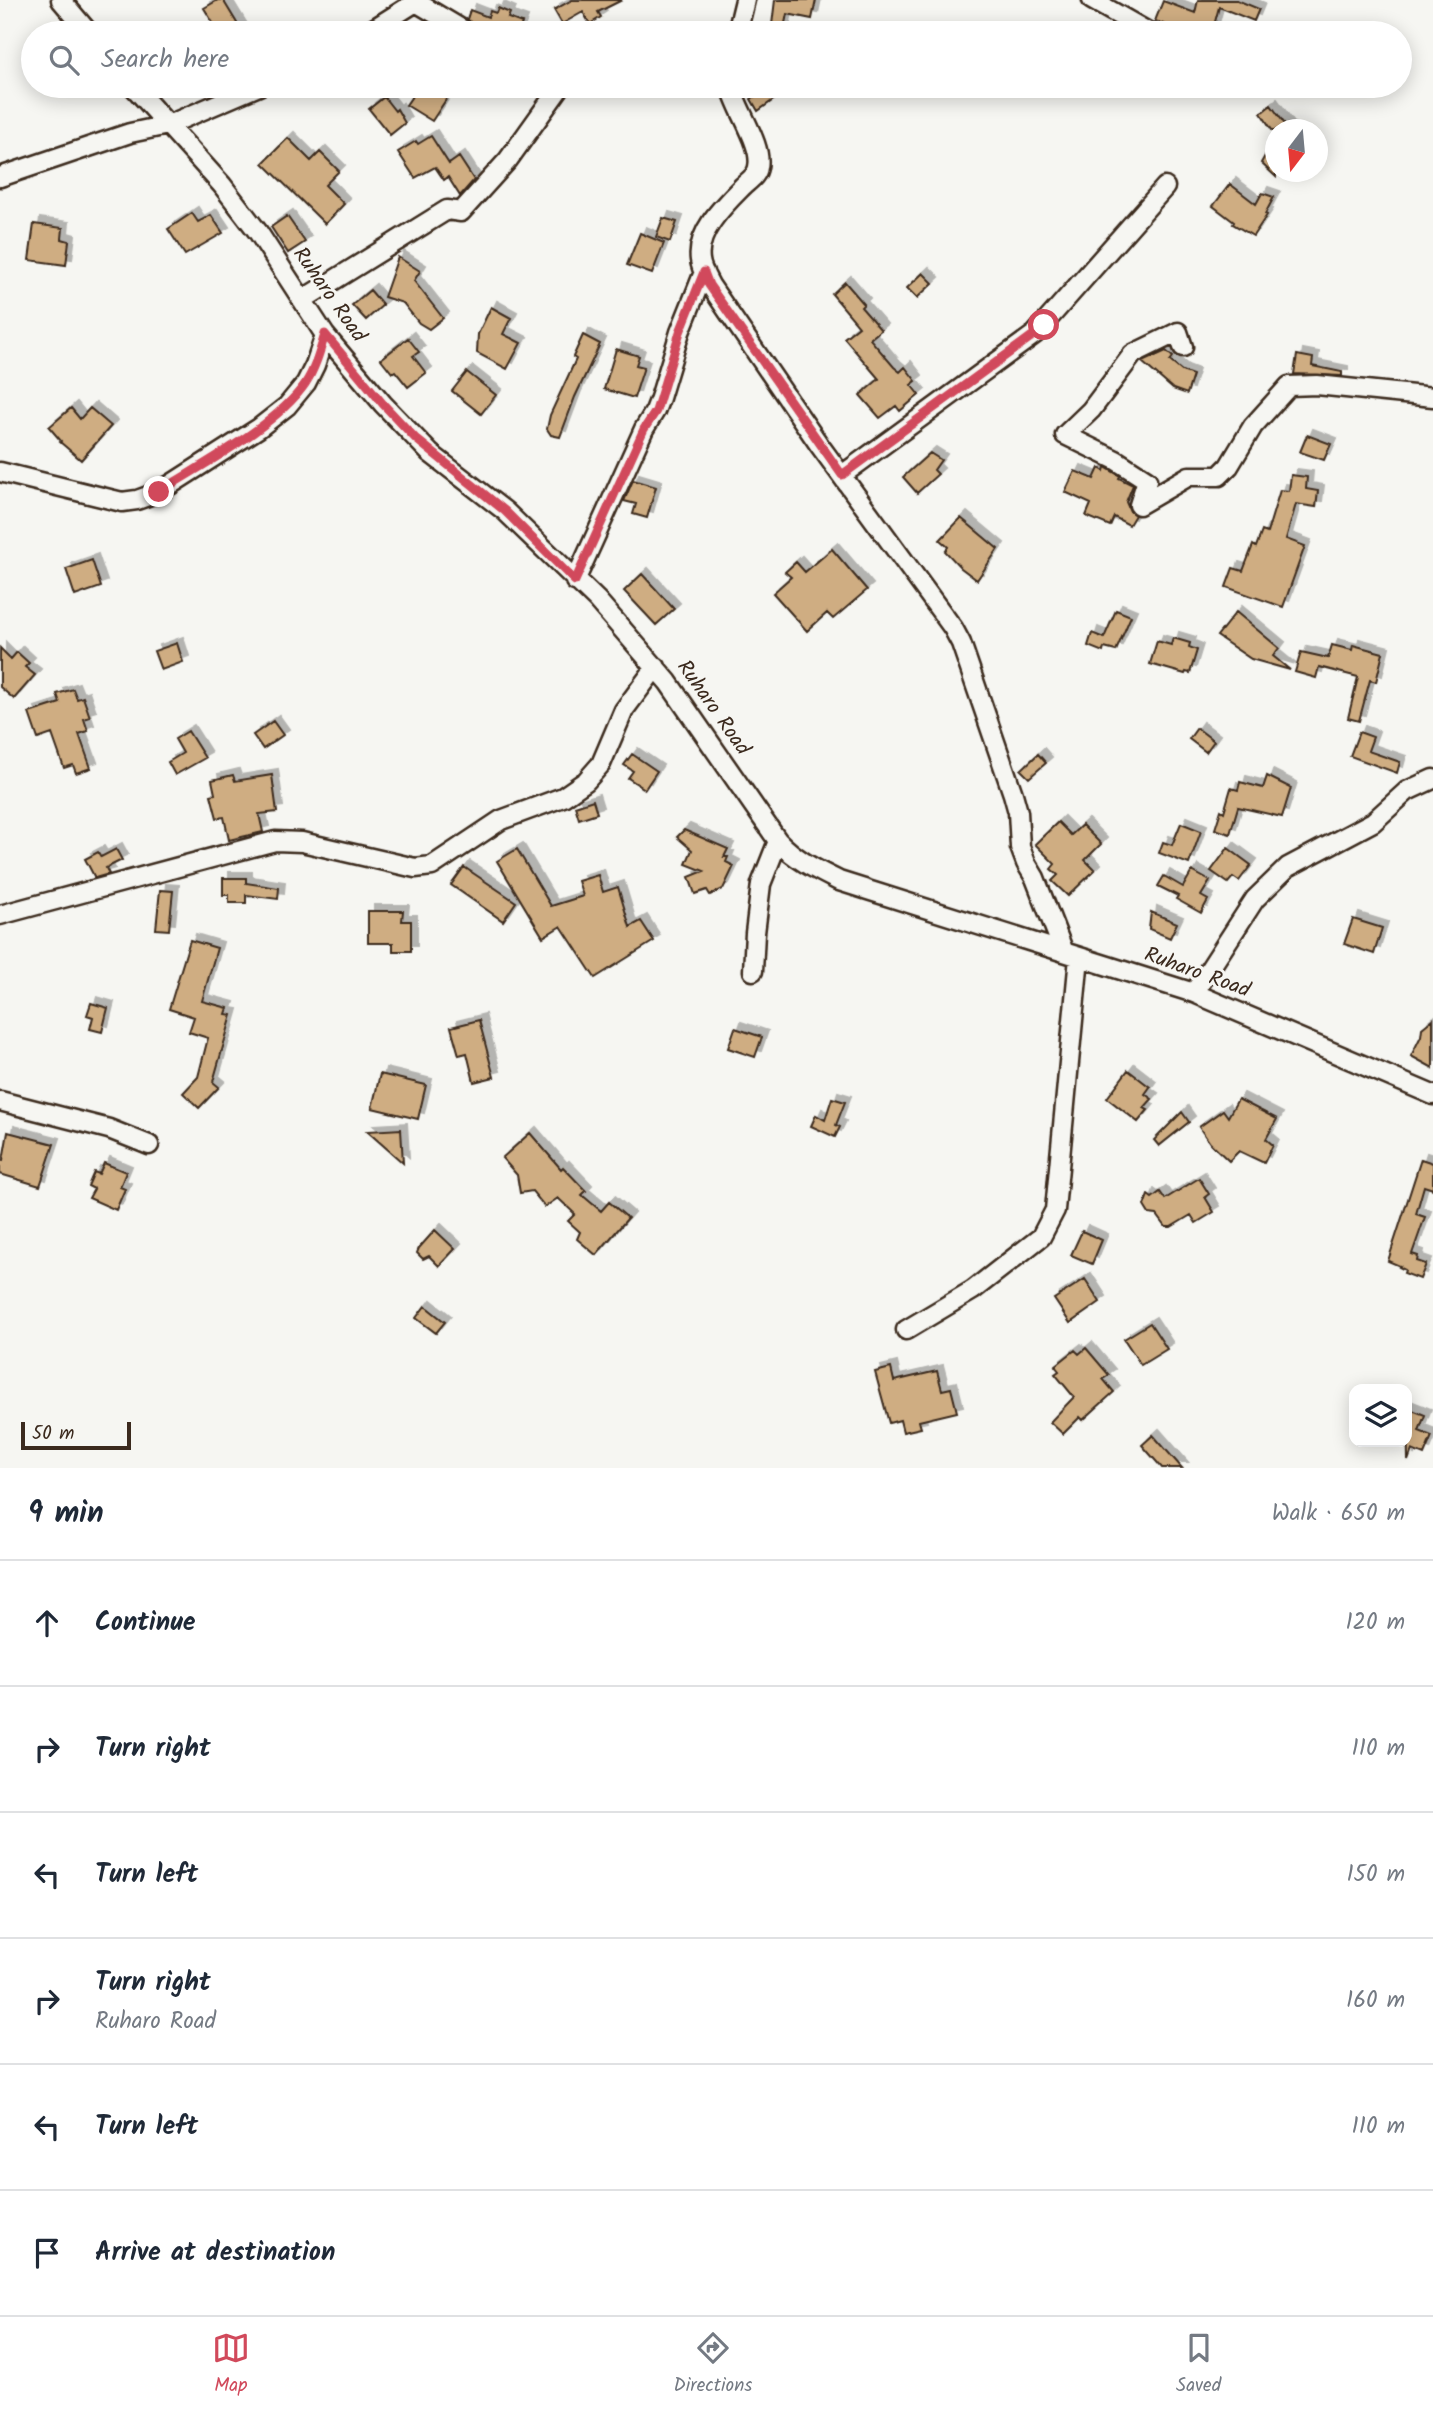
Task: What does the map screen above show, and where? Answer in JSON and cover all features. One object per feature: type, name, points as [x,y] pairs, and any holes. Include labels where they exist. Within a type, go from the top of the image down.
[{"type":"street","points":[[61,0],[79,21]]},
{"type":"street","points":[[740,21],[745,0]]},
{"type":"street","points":[[1092,0],[1129,21]]},
{"type":"street","points":[[386,21],[418,1],[449,21]]},
{"type":"street","name":"Ruharo Road","points":[[144,98],[207,167],[243,213],[325,334],[383,404],[416,439],[505,511],[597,600],[656,667],[778,841],[791,855],[805,865],[839,881],[1194,993],[1433,1095]]},
{"type":"street","points":[[0,177],[130,133],[168,125],[231,98]]},
{"type":"street","points":[[302,300],[447,210],[461,212],[508,160],[552,98]]},
{"type":"street","points":[[736,98],[760,163],[757,173],[719,211],[703,239],[699,258],[709,285],[957,636],[1013,794],[1018,812],[1020,847],[1071,954],[1055,1210],[1049,1224],[1041,1237],[973,1290],[906,1330]]},
{"type":"street","points":[[842,475],[1035,334],[1165,187]]},
{"type":"street","points":[[575,581],[644,429],[656,411],[680,332],[704,272]]},
{"type":"street","points":[[1183,347],[1178,332],[1133,354],[1091,410],[1065,435],[1116,460],[1147,480],[1139,505],[1189,476],[1220,475],[1229,466],[1253,426],[1289,386],[1317,385],[1433,397]]},
{"type":"street","points":[[0,472],[122,502],[159,492],[259,428],[287,406],[306,383],[325,334]]},
{"type":"street","points":[[0,915],[275,841],[302,842],[415,869],[432,866],[501,820],[563,797],[586,781],[601,764],[624,709],[656,667]]},
{"type":"street","points":[[1194,993],[1255,899],[1288,867],[1373,822],[1407,791],[1433,779]]},
{"type":"street","points":[[753,971],[761,884],[778,841]]},
{"type":"street","points":[[0,1101],[109,1129],[149,1145]]},
{"type":"building","points":[[223,0],[236,21],[212,21],[204,8]]},
{"type":"building","points":[[572,0],[622,0],[598,12],[601,17],[595,21],[588,21],[583,12],[567,21],[560,21],[554,10]]},
{"type":"building","points":[[775,0],[816,0],[812,19],[787,14],[786,21],[772,21]]},
{"type":"building","points":[[1198,0],[1237,0],[1259,9],[1254,21],[1219,7],[1215,21],[1155,21],[1163,1],[1195,13]]},
{"type":"building","points":[[498,8],[510,13],[508,18],[516,21],[467,19],[470,10],[488,17],[490,11],[496,13]]},
{"type":"building","points":[[385,98],[395,111],[397,109],[405,123],[390,135],[369,109]]},
{"type":"building","points":[[411,98],[447,98],[432,121],[406,105]]},
{"type":"building","points":[[752,98],[776,98],[758,111]]},
{"type":"building","points":[[1271,105],[1281,119],[1265,119],[1261,113]]},
{"type":"building","points":[[431,136],[449,164],[459,157],[474,180],[460,196],[448,177],[444,180],[435,167],[415,178],[398,152]]},
{"type":"building","points":[[288,138],[311,161],[320,152],[339,171],[325,185],[344,204],[325,224],[263,163]]},
{"type":"building","points":[[1230,184],[1256,204],[1262,193],[1274,197],[1265,214],[1267,215],[1253,236],[1233,224],[1234,222],[1213,206]]},
{"type":"building","points":[[192,213],[198,222],[211,215],[223,233],[185,255],[168,229]]},
{"type":"building","points":[[287,216],[305,242],[288,253],[271,227]]},
{"type":"building","points":[[663,218],[677,222],[670,242],[656,237]]},
{"type":"building","points":[[34,224],[63,228],[62,239],[69,241],[66,265],[29,260]]},
{"type":"building","points":[[640,233],[664,243],[652,274],[627,265]]},
{"type":"building","points":[[398,257],[420,271],[414,281],[443,318],[429,329],[419,323],[403,303],[384,297]]},
{"type":"building","points":[[923,273],[933,283],[917,298],[907,288]]},
{"type":"building","points":[[845,282],[864,304],[861,307],[881,330],[870,339],[894,367],[900,372],[905,367],[916,381],[911,385],[919,395],[900,411],[896,406],[880,418],[860,395],[879,379],[844,338],[859,326],[832,294]]},
{"type":"building","points":[[370,290],[383,305],[366,320],[352,305]]},
{"type":"building","points":[[491,307],[511,318],[503,334],[521,343],[507,369],[477,353],[478,334]]},
{"type":"building","points":[[583,335],[600,344],[560,437],[551,435],[547,429],[550,415],[576,359],[573,357]]},
{"type":"building","points":[[408,338],[419,352],[413,356],[426,373],[408,387],[381,359]]},
{"type":"building","points":[[616,349],[639,356],[636,365],[644,367],[634,398],[604,389]]},
{"type":"building","points":[[1166,351],[1173,357],[1170,361],[1182,371],[1193,375],[1187,394],[1173,389],[1142,362]]},
{"type":"building","points":[[1297,355],[1313,358],[1312,366],[1342,372],[1342,376],[1294,374]]},
{"type":"building","points":[[467,372],[496,395],[481,414],[452,391]]},
{"type":"building","points":[[71,408],[80,419],[90,408],[111,426],[81,460],[60,442],[49,427]]},
{"type":"building","points":[[1307,435],[1331,444],[1324,460],[1300,452]]},
{"type":"building","points":[[930,453],[941,460],[934,470],[938,474],[917,493],[903,477]]},
{"type":"building","points":[[1105,467],[1133,485],[1126,502],[1135,515],[1129,525],[1114,517],[1110,526],[1086,516],[1091,504],[1065,492],[1075,471],[1094,479],[1099,468],[1104,471]]},
{"type":"building","points":[[1291,475],[1307,477],[1306,489],[1318,491],[1316,507],[1296,504],[1286,539],[1305,546],[1283,607],[1226,587],[1233,568],[1243,571],[1253,545],[1256,547],[1262,531],[1267,533],[1280,490],[1289,491]]},
{"type":"building","points":[[633,480],[656,487],[647,518],[633,514],[636,504],[624,501]]},
{"type":"building","points":[[961,518],[998,549],[977,580],[945,551],[948,547],[940,540]]},
{"type":"building","points":[[832,549],[867,590],[833,619],[827,613],[807,631],[773,593],[791,577],[785,572],[796,562],[805,572]]},
{"type":"building","points":[[92,560],[101,587],[75,596],[66,569]]},
{"type":"building","points":[[642,574],[674,609],[656,625],[624,591]]},
{"type":"building","points":[[1116,610],[1131,616],[1116,651],[1104,648],[1103,652],[1088,646],[1092,633],[1104,638]]},
{"type":"building","points":[[1236,612],[1279,648],[1273,656],[1290,670],[1251,659],[1217,636]]},
{"type":"building","points":[[1173,638],[1190,643],[1189,647],[1197,650],[1190,673],[1150,664],[1157,641],[1171,645]]},
{"type":"building","points":[[177,643],[183,662],[161,670],[154,651]]},
{"type":"building","points":[[1332,645],[1352,650],[1353,645],[1383,653],[1376,682],[1370,680],[1359,721],[1348,718],[1358,677],[1319,667],[1316,678],[1295,672],[1301,652],[1328,658]]},
{"type":"building","points":[[0,648],[11,659],[17,652],[29,663],[25,667],[35,675],[14,699],[0,687]]},
{"type":"building","points":[[73,689],[77,699],[83,697],[90,717],[84,719],[88,731],[79,734],[91,768],[76,773],[73,765],[64,768],[52,734],[38,739],[29,713],[60,703],[57,694]]},
{"type":"building","points":[[273,721],[283,735],[263,749],[253,735]]},
{"type":"building","points":[[1197,728],[1214,741],[1206,752],[1189,739]]},
{"type":"building","points":[[188,731],[205,758],[175,775],[168,762],[183,753],[175,739]]},
{"type":"building","points":[[1359,732],[1373,737],[1368,751],[1400,762],[1397,773],[1350,756]]},
{"type":"building","points":[[632,754],[657,771],[645,789],[628,778],[633,771],[624,765]]},
{"type":"building","points":[[1038,754],[1046,763],[1029,778],[1021,770]]},
{"type":"building","points":[[233,775],[235,781],[272,775],[277,812],[259,814],[263,832],[229,840],[224,817],[217,818],[211,795],[215,794],[212,780]]},
{"type":"building","points":[[1267,776],[1291,788],[1282,817],[1238,807],[1230,834],[1215,829],[1221,810],[1224,812],[1231,788],[1238,790],[1240,782],[1263,788]]},
{"type":"building","points":[[593,800],[597,813],[579,819],[575,806]]},
{"type":"building","points":[[1058,822],[1071,835],[1082,825],[1101,844],[1085,860],[1095,870],[1068,896],[1052,881],[1058,875],[1051,869],[1055,864],[1035,844]]},
{"type":"building","points":[[1181,823],[1201,831],[1189,864],[1159,853],[1163,842],[1172,845]]},
{"type":"building","points":[[684,830],[728,849],[724,857],[728,857],[726,862],[734,866],[723,889],[710,895],[707,890],[695,894],[689,877],[704,871],[686,864],[692,850],[677,837]]},
{"type":"building","points":[[1228,848],[1251,865],[1239,881],[1233,877],[1228,883],[1211,871]]},
{"type":"building","points":[[116,849],[122,860],[106,868],[109,874],[95,878],[85,859],[98,852],[101,857]]},
{"type":"building","points":[[517,849],[551,906],[583,896],[578,881],[598,875],[603,892],[618,887],[630,927],[641,921],[654,941],[595,978],[561,926],[543,937],[497,861]]},
{"type":"building","points":[[464,867],[516,902],[503,921],[451,885]]},
{"type":"building","points":[[1192,871],[1210,881],[1201,896],[1208,900],[1201,913],[1176,899],[1178,896],[1158,886],[1164,876],[1183,887]]},
{"type":"building","points":[[223,878],[246,878],[246,883],[279,888],[278,899],[246,895],[246,903],[229,903],[229,895],[223,895]]},
{"type":"building","points":[[160,890],[173,891],[169,930],[156,929]]},
{"type":"building","points":[[368,911],[403,911],[402,921],[411,921],[411,951],[393,951],[393,943],[368,943]]},
{"type":"building","points":[[1151,912],[1177,923],[1170,938],[1149,929]]},
{"type":"building","points":[[1353,919],[1382,928],[1374,954],[1344,944]]},
{"type":"building","points":[[190,940],[217,948],[202,1001],[228,1008],[226,1014],[232,1015],[213,1082],[219,1087],[199,1108],[183,1093],[198,1077],[208,1038],[189,1032],[194,1017],[169,1009]]},
{"type":"building","points":[[91,1003],[108,1008],[102,1032],[90,1029],[93,1017],[87,1015]]},
{"type":"building","points":[[1433,1019],[1433,1068],[1411,1056],[1422,1028]]},
{"type":"building","points":[[479,1020],[494,1077],[474,1082],[467,1053],[459,1055],[451,1027]]},
{"type":"building","points":[[735,1028],[762,1037],[755,1057],[728,1048]]},
{"type":"building","points":[[1128,1070],[1150,1087],[1145,1094],[1152,1099],[1144,1108],[1148,1110],[1138,1122],[1107,1098]]},
{"type":"building","points":[[380,1074],[426,1085],[418,1119],[372,1108]]},
{"type":"building","points":[[832,1098],[845,1102],[836,1125],[840,1127],[835,1137],[811,1126],[816,1115],[825,1120]]},
{"type":"building","points":[[1238,1099],[1277,1119],[1266,1139],[1273,1145],[1264,1163],[1239,1151],[1229,1161],[1210,1143],[1199,1127],[1223,1110],[1228,1117]]},
{"type":"building","points":[[1182,1112],[1189,1122],[1159,1146],[1154,1140]]},
{"type":"building","points":[[401,1129],[403,1163],[367,1131]]},
{"type":"building","points":[[8,1132],[54,1144],[40,1186],[0,1174],[0,1160],[3,1160]]},
{"type":"building","points":[[530,1133],[561,1169],[563,1167],[586,1191],[582,1195],[601,1211],[609,1202],[628,1218],[596,1255],[577,1239],[580,1232],[568,1221],[575,1214],[558,1198],[545,1207],[532,1191],[520,1193],[517,1175],[502,1158]]},
{"type":"building","points":[[1421,1159],[1433,1163],[1433,1189],[1424,1186],[1416,1214],[1425,1217],[1412,1254],[1418,1256],[1417,1261],[1426,1264],[1420,1279],[1404,1273],[1405,1270],[1400,1266],[1388,1261]]},
{"type":"building","points":[[104,1163],[126,1172],[120,1187],[125,1189],[116,1210],[89,1198],[94,1189],[88,1186],[94,1172],[99,1174]]},
{"type":"building","points":[[1199,1178],[1209,1194],[1205,1197],[1214,1212],[1196,1223],[1191,1215],[1171,1227],[1166,1227],[1157,1215],[1149,1214],[1144,1206],[1148,1195],[1152,1198],[1160,1192],[1165,1199]]},
{"type":"building","points":[[435,1230],[455,1249],[439,1266],[429,1256],[423,1259],[417,1253]]},
{"type":"building","points":[[1082,1231],[1102,1240],[1092,1264],[1071,1255]]},
{"type":"building","points":[[1085,1279],[1100,1302],[1070,1323],[1054,1299]]},
{"type":"building","points":[[425,1306],[445,1322],[436,1333],[416,1318]]},
{"type":"building","points":[[1150,1323],[1167,1349],[1141,1365],[1124,1339]]},
{"type":"building","points":[[1086,1348],[1109,1375],[1103,1379],[1114,1392],[1083,1420],[1080,1417],[1063,1434],[1050,1422],[1074,1397],[1055,1374],[1059,1371],[1055,1366],[1075,1350],[1079,1354]]},
{"type":"building","points":[[891,1368],[894,1381],[937,1371],[942,1390],[951,1388],[957,1412],[919,1421],[921,1428],[903,1432],[900,1420],[889,1423],[875,1372]]},
{"type":"building","points":[[1412,1410],[1425,1415],[1419,1431],[1432,1436],[1424,1455],[1412,1450],[1408,1461],[1408,1447],[1412,1447]]},
{"type":"building","points":[[1153,1435],[1182,1468],[1162,1468],[1142,1445]]},
{"type":"route","points":[[159,492],[259,428],[287,406],[306,383],[325,334],[383,404],[430,453],[505,511],[575,581],[644,429],[656,411],[680,332],[704,272],[709,285],[842,475],[1044,325]]}]
